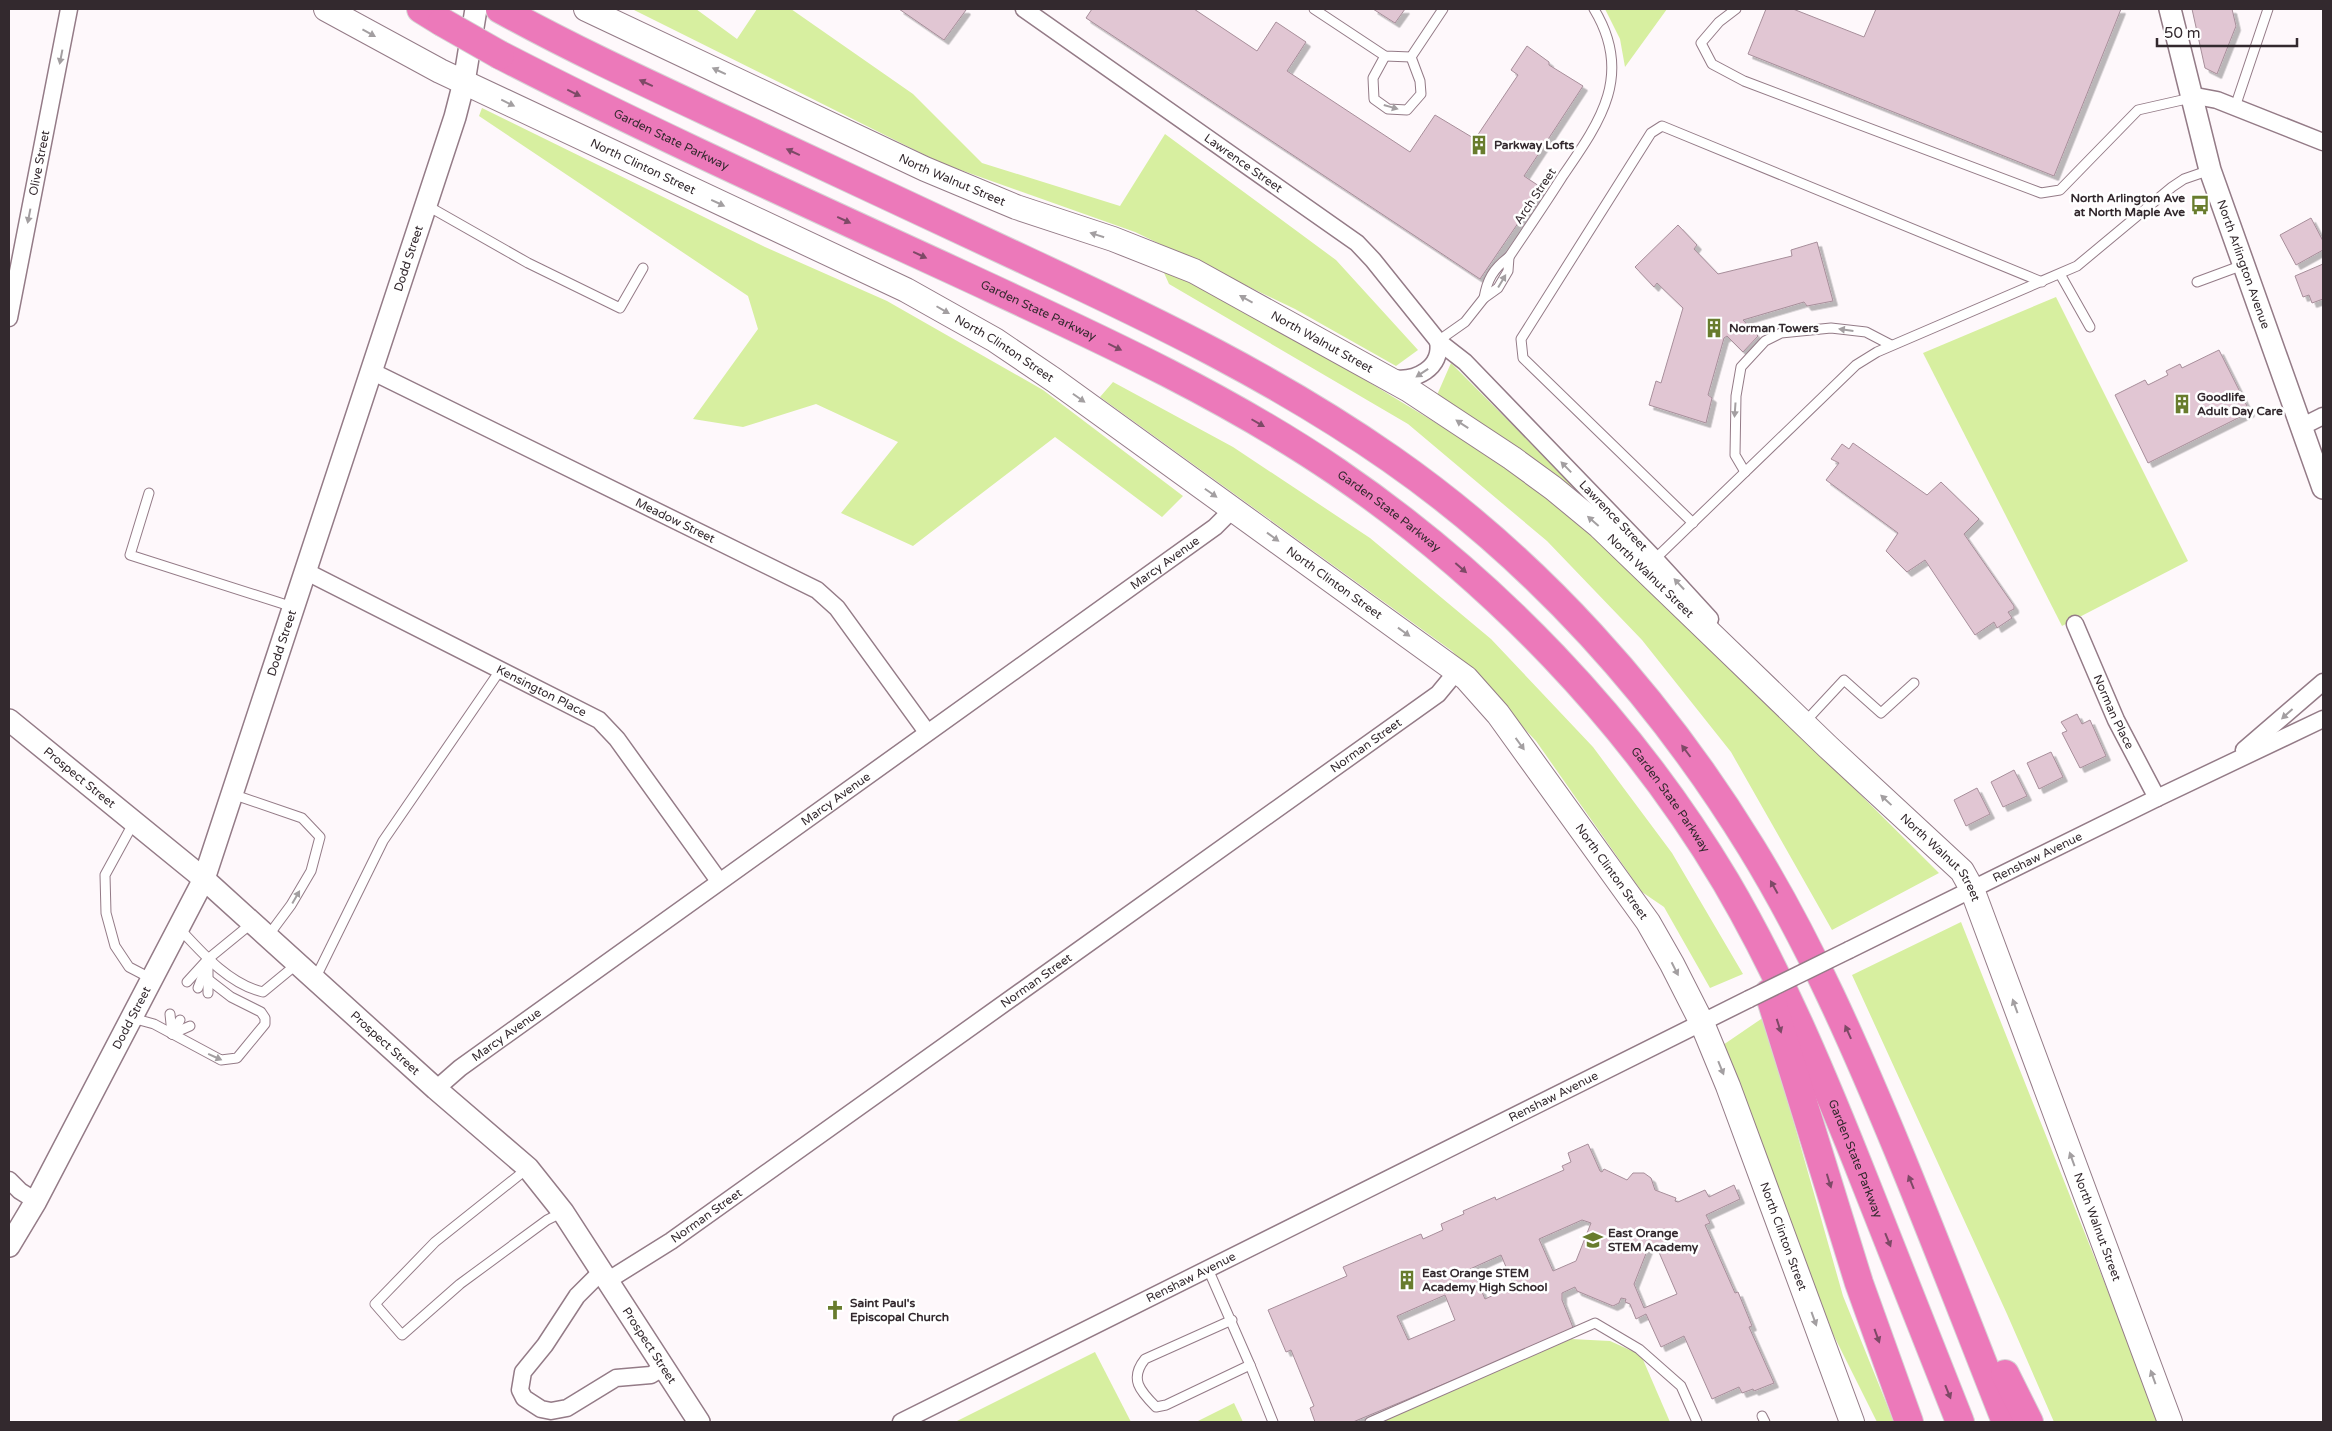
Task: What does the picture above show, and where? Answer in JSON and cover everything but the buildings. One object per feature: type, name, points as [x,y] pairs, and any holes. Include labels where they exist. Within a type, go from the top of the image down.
[{"type":"highway","points":[[504,11],[600,61],[1170,330],[1309,405],[1393,460],[1439,495],[1496,543],[1568,611],[1614,661],[1696,765],[1752,848],[1802,936],[1831,994],[1922,1210],[2006,1422]]},
{"type":"highway","name":"Garden State Parkway","points":[[431,15],[500,54],[645,128],[1090,334],[1220,401],[1278,434],[1335,470],[1410,526],[1467,574],[1518,622],[1609,720],[1652,773],[1726,883],[1789,1002],[1830,1095],[1960,1422]]},
{"type":"highway","points":[[1743,913],[1822,1158],[1859,1283],[1909,1422]]},
{"type":"highway","points":[[1922,1210],[2029,1422]]},
{"type":"main road","name":"North Clinton Street","points":[[326,9],[464,82],[906,290],[995,340],[1457,671],[1477,689],[1498,714],[1648,922],[1672,964],[1702,1023],[1728,1086],[1852,1422]]},
{"type":"main road","name":"North Walnut Street","points":[[586,9],[925,169],[1016,207],[1113,240],[1187,268],[1231,290],[1386,376],[1512,458],[1560,493],[1618,544],[1804,723],[1962,871],[1972,889],[2170,1422]]},
{"type":"street","name":"Olive Street","points":[[9,318],[69,9]]},
{"type":"street","name":"Dodd Street","points":[[9,1246],[36,1201],[204,879],[426,205],[464,82],[476,9]]},
{"type":"street","name":"Lawrence Street","points":[[1024,9],[1357,243],[1373,260],[1438,341],[1464,362],[1655,559],[1780,699]]},
{"type":"street","name":"North Arlington Avenue","points":[[2170,9],[2210,170],[2323,488]]},
{"type":"street","points":[[2191,98],[2208,97],[2323,142]]},
{"type":"street","points":[[1386,376],[1406,379],[1421,375],[1436,359],[1439,347],[1438,341]]},
{"type":"street","name":"Meadow Street","points":[[371,371],[817,590],[837,608],[927,732]]},
{"type":"street","points":[[2301,426],[2323,416]]},
{"type":"street","name":"Marcy Avenue","points":[[436,1089],[460,1068],[719,881],[1215,528],[1233,509]]},
{"type":"street","name":"Kensington Place","points":[[306,571],[588,714],[609,728],[719,881]]},
{"type":"street","name":"Norman Place","points":[[2075,624],[2116,720],[2157,798]]},
{"type":"street","name":"Norman Street","points":[[664,1367],[651,1375],[616,1378],[581,1400],[551,1411],[541,1409],[524,1398],[520,1390],[520,1381],[524,1372],[546,1345],[577,1296],[604,1277],[671,1241],[1430,700],[1445,687],[1457,671]]},
{"type":"street","name":"Renshaw Avenue","points":[[2207,775],[2320,691]]},
{"type":"street","name":"Renshaw Avenue","points":[[901,1422],[1749,999],[2157,798],[2323,719]]},
{"type":"street","name":"Prospect Street","points":[[9,720],[204,879],[436,1089],[528,1168],[563,1212],[699,1422]]},
{"type":"street","points":[[9,1180],[20,1191],[36,1201]]},
{"type":"lane","points":[[1314,9],[1385,56],[1411,57]]},
{"type":"lane","points":[[1411,57],[1443,9]]},
{"type":"lane","name":"Arch Street","points":[[1438,341],[1465,322],[1484,298],[1487,282],[1497,266],[1509,257],[1594,130],[1606,106],[1611,80],[1611,55],[1606,32],[1594,9]]},
{"type":"lane","points":[[1736,9],[1719,22],[1701,43],[1712,64],[1744,82],[2041,193],[2060,190],[2138,110],[2191,98]]},
{"type":"lane","points":[[2235,107],[2268,9]]},
{"type":"lane","points":[[1385,56],[1373,78],[1374,99],[1388,109],[1407,110],[1421,94],[1420,81],[1411,57]]},
{"type":"lane","points":[[1693,523],[1523,358],[1521,339],[1650,133],[1662,126],[2042,282]]},
{"type":"lane","points":[[1655,559],[1856,365],[1876,352],[2077,266],[2172,187],[2184,179],[2210,170]]},
{"type":"lane","points":[[426,205],[528,263],[620,308],[643,268]]},
{"type":"lane","points":[[2196,282],[2244,265]]},
{"type":"lane","points":[[2060,274],[2090,327]]},
{"type":"lane","points":[[1745,472],[1735,455],[1736,396],[1741,367],[1765,341],[1781,332],[1831,328],[1866,332],[1891,346]]},
{"type":"lane","points":[[149,493],[130,555],[293,607]]},
{"type":"lane","points":[[315,979],[383,841],[501,669]]},
{"type":"lane","points":[[1804,723],[1844,680],[1881,713],[1914,683]]},
{"type":"lane","points":[[187,982],[208,960],[260,930],[291,905],[311,871],[320,837],[302,818],[232,794]]},
{"type":"lane","points":[[134,822],[105,875],[106,913],[116,946],[129,967],[152,979]]},
{"type":"lane","points":[[179,928],[208,960],[250,989],[263,992],[298,964]]},
{"type":"lane","points":[[208,960],[208,993]]},
{"type":"lane","points":[[198,988],[208,960]]},
{"type":"lane","points":[[132,1018],[154,1024],[221,1060],[237,1058],[265,1024],[265,1018],[261,1012],[231,997],[209,980]]},
{"type":"lane","points":[[170,1014],[172,1034]]},
{"type":"lane","points":[[172,1034],[180,1020]]},
{"type":"lane","points":[[172,1034],[190,1026]]},
{"type":"lane","points":[[528,1168],[435,1242],[375,1304],[402,1335],[460,1284],[547,1220],[563,1212]]},
{"type":"lane","points":[[1208,1269],[1232,1320],[1273,1422]]},
{"type":"lane","points":[[1232,1320],[1145,1360],[1137,1369],[1137,1381],[1145,1396],[1156,1407],[1166,1406],[1250,1365]]},
{"type":"lane","points":[[1370,1422],[1595,1323],[1639,1349],[1681,1386],[1697,1422]]},
{"type":"green space","points":[[632,9],[696,9],[737,39],[757,9],[791,9],[913,94],[982,163],[1120,206],[1165,134],[1336,260],[1418,350],[1396,366],[1295,309],[1135,232],[941,163]]},
{"type":"green space","points":[[1605,9],[1667,9],[1625,67],[1620,39]]},
{"type":"green space","points":[[482,108],[765,247],[887,301],[1043,390],[1183,496],[1162,517],[1055,437],[913,546],[841,513],[898,442],[816,404],[743,427],[693,419],[758,329],[748,296],[479,116]]},
{"type":"green space","points":[[1161,266],[1314,349],[1517,472],[1628,563],[1939,873],[1832,930],[1731,752],[1642,640],[1547,541],[1408,424],[1169,284]]},
{"type":"green space","points":[[2056,297],[2188,561],[2062,626],[1923,353]]},
{"type":"green space","points":[[1451,363],[1578,491],[1437,395]]},
{"type":"green space","points":[[1113,382],[1233,447],[1370,538],[1491,639],[1593,747],[1672,853],[1743,974],[1710,988],[1664,907],[1642,892],[1536,741],[1452,651],[1100,397]]},
{"type":"green space","points":[[1961,922],[2160,1422],[2054,1422],[2007,1314],[1852,975]]},
{"type":"green space","points":[[1764,1017],[1843,1296],[1894,1422],[1877,1422],[1833,1334],[1723,1045]]},
{"type":"green space","points":[[1571,1339],[1610,1341],[1641,1355],[1670,1422],[1379,1422]]},
{"type":"green space","points":[[1095,1352],[1131,1422],[955,1422]]},
{"type":"green space","points":[[1234,1403],[1243,1422],[1196,1422]]},
{"type":"place","name":"Parkway Lofts","points":[[1479,145]]},
{"type":"place","name":"North Arlington Ave at North Maple Ave","points":[[2200,205]]},
{"type":"place","name":"Norman Towers","points":[[1714,328]]},
{"type":"place","name":"Goodlife Adult Day Care","points":[[2182,404]]},
{"type":"place","name":"East Orange STEM Academy","points":[[1593,1240]]},
{"type":"place","name":"East Orange STEM Academy High School","points":[[1407,1280]]},
{"type":"place","name":"Saint Paul's Episcopal Church","points":[[835,1310]]}]
